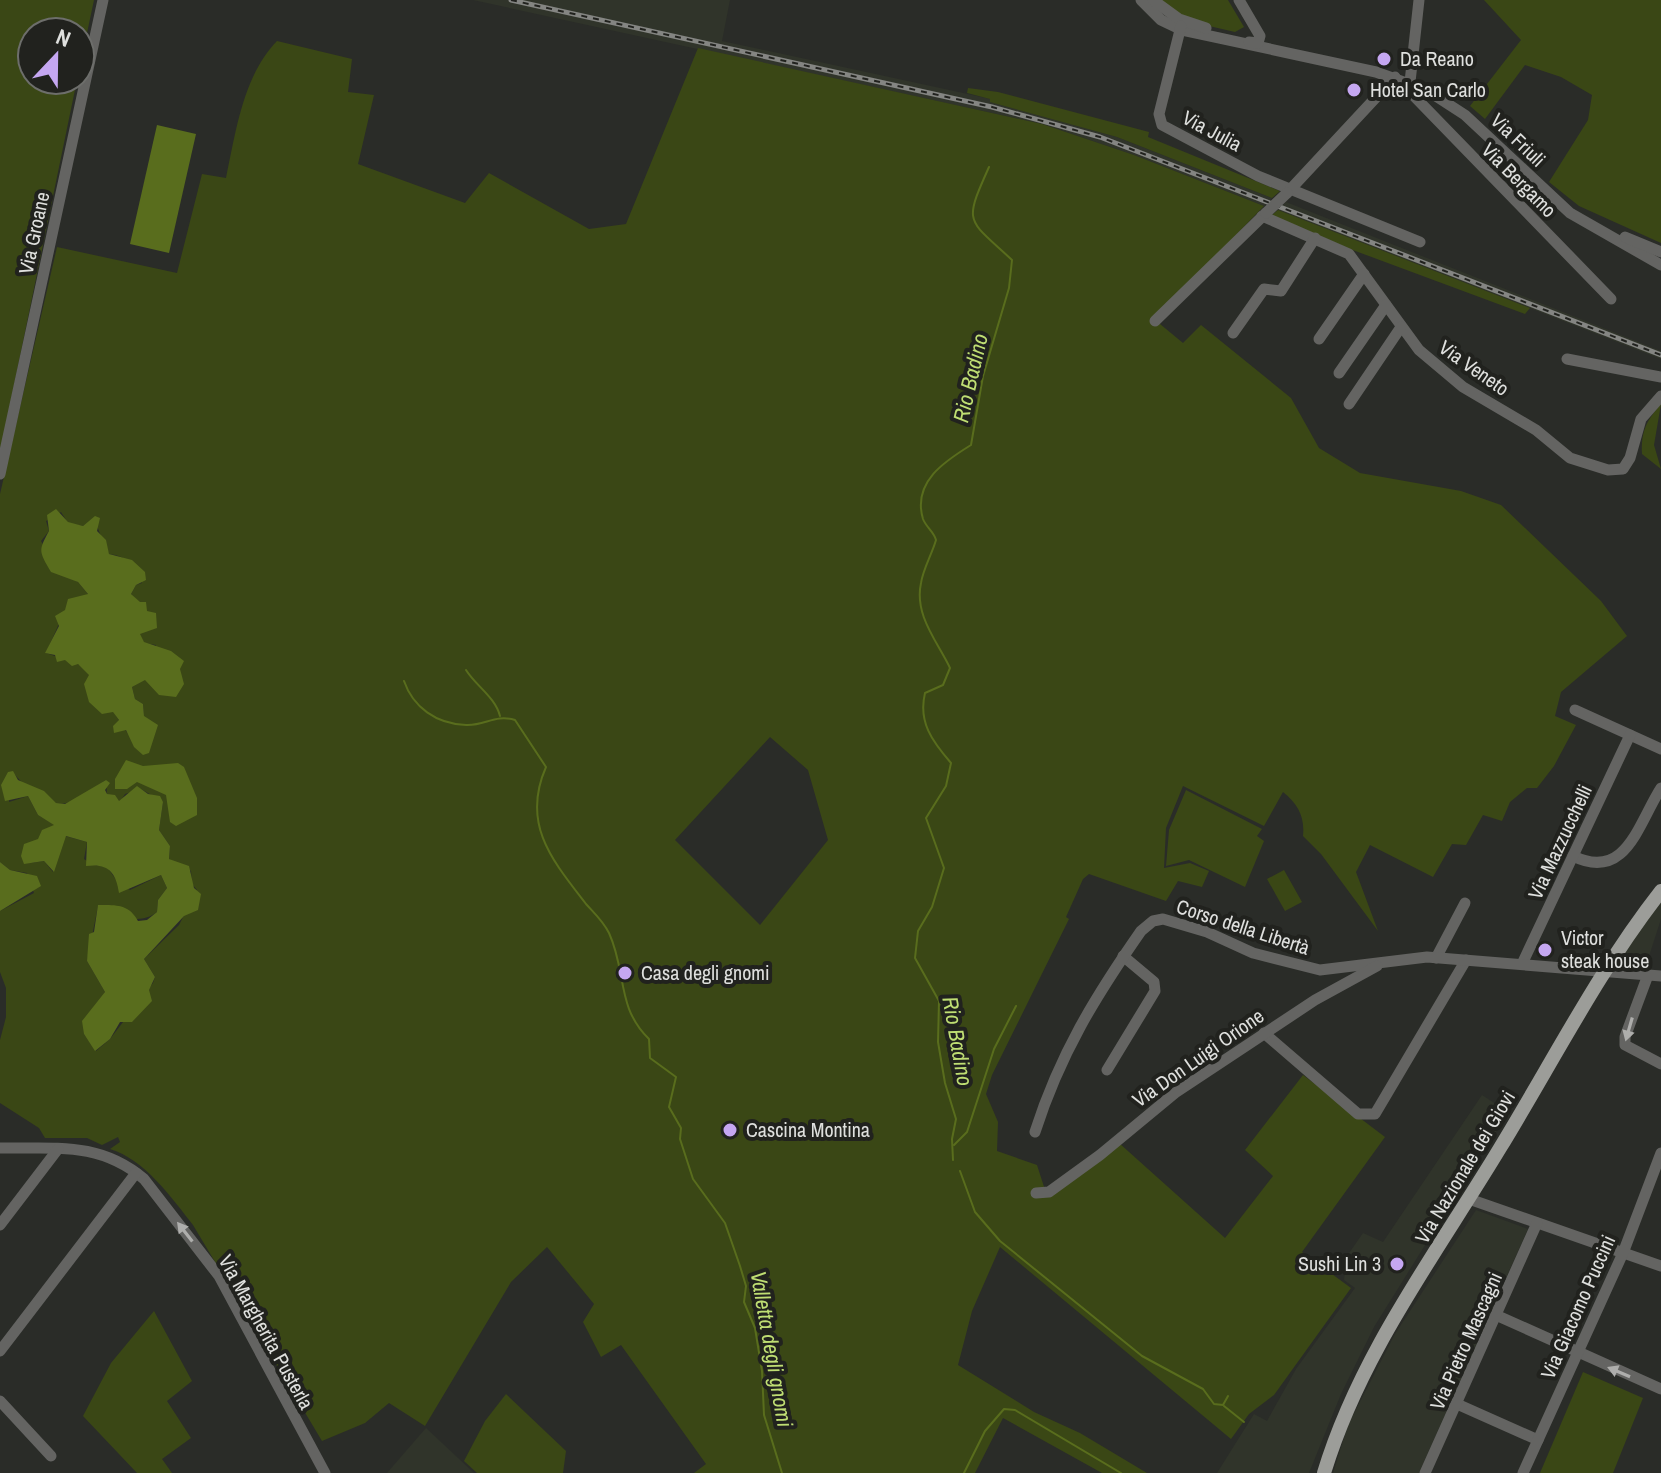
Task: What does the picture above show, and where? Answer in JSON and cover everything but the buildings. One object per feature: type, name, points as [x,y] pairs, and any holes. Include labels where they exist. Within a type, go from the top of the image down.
[{"type":"main road","name":"Via Nazionale dei Giovi","points":[[1324,1473],[1341,1422],[1382,1337],[1607,972],[1661,891]]},
{"type":"street","name":"Via Groane","points":[[0,474],[103,0]]},
{"type":"street","points":[[1141,0],[1173,23]]},
{"type":"street","points":[[1153,0],[1173,23]]},
{"type":"street","points":[[1239,0],[1258,32],[1259,42]]},
{"type":"street","points":[[1410,82],[1419,0]]},
{"type":"street","name":"Via Friuli","points":[[1173,23],[1410,82],[1454,106],[1558,203],[1661,265]]},
{"type":"street","name":"Via Julia","points":[[1173,23],[1159,116],[1161,123],[1289,191]]},
{"type":"street","name":"Via Friuli","points":[[1216,34],[1259,42],[1275,49]]},
{"type":"street","points":[[1155,321],[1289,191],[1395,77]]},
{"type":"street","name":"Via Bergamo","points":[[1410,82],[1418,103],[1611,299]]},
{"type":"street","points":[[1289,191],[1420,242]]},
{"type":"street","name":"Via Veneto","points":[[1264,214],[1349,254],[1401,327],[1429,360],[1463,387],[1536,430],[1567,456],[1608,470],[1619,470],[1628,464],[1639,423],[1661,396]]},
{"type":"street","name":"Via Friuli","points":[[1593,226],[1661,252]]},
{"type":"street","points":[[1233,333],[1263,289],[1281,291],[1315,238]]},
{"type":"street","points":[[1319,339],[1364,274]]},
{"type":"street","points":[[1339,373],[1386,305]]},
{"type":"street","points":[[1349,404],[1401,327]]},
{"type":"street","points":[[1567,359],[1661,377]]},
{"type":"street","points":[[1575,710],[1661,749]]},
{"type":"street","name":"Via Mazzucchelli","points":[[1522,964],[1630,735]]},
{"type":"street","points":[[1573,856],[1591,865],[1613,860],[1629,845],[1661,788]]},
{"type":"street","points":[[1436,958],[1465,903]]},
{"type":"street","name":"Corso della Libertà","points":[[1035,1132],[1048,1091],[1075,1030],[1123,956],[1141,931],[1153,921],[1163,919],[1207,932],[1253,953],[1320,970],[1436,958],[1655,976]]},
{"type":"street","points":[[1107,1070],[1155,991],[1154,982],[1123,956]]},
{"type":"street","points":[[1264,1033],[1358,1114],[1375,1114],[1466,960]]},
{"type":"street","name":"Via Don Luigi Orione","points":[[1036,1193],[1049,1192],[1175,1093],[1264,1033],[1367,970],[1388,961]]},
{"type":"street","points":[[1655,976],[1625,1037],[1625,1045],[1661,1064]]},
{"type":"street","name":"Via Margherita Pusterla","points":[[0,1148],[104,1153],[136,1173],[219,1276],[321,1472]]},
{"type":"street","points":[[0,1225],[58,1149]]},
{"type":"street","name":"Via Giacomo Puccini","points":[[1523,1473],[1623,1253],[1661,1153]]},
{"type":"street","points":[[0,1351],[136,1173]]},
{"type":"street","points":[[1469,1199],[1661,1266]]},
{"type":"street","name":"Via Pietro Mascagni","points":[[1425,1473],[1498,1316],[1537,1223]]},
{"type":"street","points":[[1498,1316],[1661,1389]]},
{"type":"street","points":[[0,1401],[51,1456]]},
{"type":"street","points":[[1457,1404],[1538,1440]]},
{"type":"shaded area","points":[[0,0],[94,0],[91,16],[16,16],[16,96],[74,96],[0,453]]},
{"type":"shaded area","points":[[473,0],[730,0],[722,41],[991,99],[991,102],[1117,137],[1272,198],[1264,206],[1134,155],[1042,124]]},
{"type":"shaded area","points":[[1151,0],[1228,0],[1244,27],[1235,32],[1183,20]]},
{"type":"shaded area","points":[[1484,0],[1661,0],[1661,243],[1579,206],[1549,182],[1588,120],[1592,95],[1561,77],[1525,65],[1485,119],[1470,106],[1521,40]]},
{"type":"shaded area","points":[[277,41],[352,59],[348,92],[374,95],[358,164],[465,203],[489,173],[589,229],[626,224],[698,48],[1042,124],[1134,155],[1264,206],[1154,319],[1183,343],[1201,325],[1291,398],[1319,448],[1360,473],[1461,491],[1501,505],[1601,601],[1627,636],[1561,692],[1555,716],[1576,725],[1554,766],[1537,788],[1527,788],[1510,802],[1502,821],[1483,815],[1466,845],[1452,844],[1433,877],[1370,845],[1356,872],[1378,931],[1321,854],[1303,836],[1299,811],[1283,792],[1264,826],[1183,786],[1166,828],[1164,868],[1190,863],[1209,871],[1202,887],[1178,881],[1166,901],[1089,874],[1083,879],[1066,917],[1069,919],[992,1075],[986,1094],[998,1122],[997,1151],[1037,1165],[1046,1193],[1119,1143],[1225,1238],[1273,1176],[1245,1150],[1303,1075],[1385,1137],[1302,1252],[1351,1288],[1274,1395],[1249,1414],[1231,1439],[1000,1247],[972,1311],[958,1365],[1034,1412],[1080,1433],[1147,1473],[1102,1473],[1003,1418],[975,1473],[694,1473],[706,1464],[621,1345],[601,1357],[583,1322],[594,1304],[547,1247],[511,1282],[425,1426],[389,1403],[365,1423],[322,1441],[193,1225],[146,1170],[110,1149],[120,1142],[118,1137],[102,1145],[87,1138],[45,1138],[39,1128],[0,1103],[0,1040],[6,1017],[6,988],[0,972],[0,911],[34,893],[27,873],[10,870],[0,862],[0,494],[57,247],[177,273],[202,174],[226,178],[242,105],[265,55]],"holes":[[[61,512],[68,523],[83,526],[95,517],[109,554],[130,563],[142,583],[136,585],[131,594],[146,611],[139,634],[144,643],[156,645],[145,679],[132,687],[135,699],[143,704],[144,716],[130,737],[86,670],[46,653],[65,610],[88,594],[78,582],[58,571],[41,541],[49,531],[46,521]],[[770,737],[808,770],[828,840],[760,925],[675,840]],[[12,771],[36,793],[59,804],[76,799],[106,780],[107,794],[120,802],[125,794],[141,789],[163,802],[159,830],[170,846],[169,859],[191,871],[192,884],[197,890],[179,925],[144,959],[155,977],[153,983],[110,1039],[96,1051],[84,1034],[105,992],[87,961],[98,906],[128,918],[142,919],[157,912],[158,900],[167,888],[161,875],[130,890],[117,881],[107,867],[93,865],[84,859],[87,842],[65,836],[53,872],[44,861],[31,863],[55,825],[38,815],[28,796],[9,802]]]},
{"type":"shaded area","points":[[968,88],[998,92],[1149,132],[1148,137],[1280,191],[1272,198],[1117,137],[990,102],[990,99],[967,93]]},
{"type":"shaded area","points":[[157,125],[196,134],[169,253],[130,244]]},
{"type":"shaded area","points":[[1286,202],[1661,351],[1661,359],[1278,210]]},
{"type":"shaded area","points":[[1278,210],[1530,308],[1525,314],[1350,249],[1272,215]]},
{"type":"shaded area","points":[[1661,404],[1654,445],[1661,469],[1642,454],[1642,446],[1646,427]]},
{"type":"shaded area","points":[[56,509],[68,522],[83,526],[95,516],[100,518],[97,531],[106,540],[109,554],[132,560],[145,572],[146,580],[136,585],[131,594],[140,602],[146,602],[147,611],[156,613],[157,628],[140,634],[144,642],[171,651],[184,661],[180,669],[184,684],[176,697],[159,695],[145,680],[132,687],[135,699],[143,704],[144,716],[158,725],[149,753],[143,755],[134,747],[126,730],[114,733],[113,726],[119,720],[113,712],[102,714],[89,702],[84,684],[89,675],[78,664],[72,666],[65,660],[57,662],[55,655],[45,653],[59,626],[55,616],[65,610],[68,599],[88,594],[78,582],[51,572],[42,555],[49,531],[47,515]]},
{"type":"shaded area","points":[[126,760],[143,766],[178,763],[184,767],[197,798],[197,815],[176,826],[170,822],[166,795],[137,782],[127,789],[115,789],[115,779]]},
{"type":"shaded area","points":[[13,771],[18,780],[44,791],[56,803],[65,804],[106,780],[110,783],[105,790],[107,794],[115,795],[119,801],[137,786],[148,794],[160,796],[163,802],[159,830],[170,846],[169,859],[189,866],[194,888],[201,894],[198,910],[184,916],[144,959],[155,977],[149,990],[152,1001],[132,1022],[120,1022],[110,1039],[95,1051],[84,1034],[82,1021],[105,992],[87,961],[89,934],[94,932],[98,905],[121,907],[130,911],[138,921],[147,920],[157,912],[158,900],[167,888],[161,875],[119,893],[116,879],[109,870],[86,866],[87,842],[66,836],[54,872],[44,861],[24,864],[21,856],[24,844],[38,839],[42,830],[54,825],[38,815],[28,796],[5,801],[1,785],[8,772]]},
{"type":"shaded area","points":[[1186,790],[1262,829],[1257,836],[1264,841],[1245,887],[1189,860],[1166,866],[1169,830]]},
{"type":"shaded area","points":[[0,862],[10,870],[37,876],[41,886],[0,911]]},
{"type":"shaded area","points":[[1284,870],[1302,902],[1285,911],[1267,879]]},
{"type":"shaded area","points":[[1661,891],[1661,919],[1643,975],[1607,972]]},
{"type":"shaded area","points":[[1482,1095],[1508,1112],[1374,1327],[1341,1394],[1309,1473],[1217,1473],[1254,1414],[1267,1421],[1296,1369],[1355,1288],[1344,1280],[1347,1256],[1363,1233],[1383,1242]]},
{"type":"shaded area","points":[[1476,1210],[1528,1229],[1419,1473],[1333,1473],[1348,1425],[1395,1334]]},
{"type":"shaded area","points":[[154,1311],[192,1381],[167,1401],[191,1438],[162,1459],[172,1473],[137,1473],[83,1416],[111,1363]]},
{"type":"shaded area","points":[[1583,1372],[1643,1398],[1613,1473],[1540,1473]]},
{"type":"shaded area","points":[[506,1394],[566,1451],[563,1473],[477,1473],[464,1461],[485,1421]]},
{"type":"shaded area","points":[[426,1428],[474,1473],[387,1473]]},
{"type":"waterway","name":"Rio Badino","points":[[953,1160],[952,1139],[956,1119],[945,1083],[938,1042],[939,1001],[915,958],[918,931],[932,907],[944,868],[926,818],[946,786],[951,763],[928,731],[923,713],[925,693],[943,685],[950,668],[928,627],[921,606],[922,578],[936,540],[923,519],[921,506],[922,494],[933,474],[971,445],[983,376],[1009,288],[1012,260],[974,220],[975,200],[989,167]]},
{"type":"waterway","points":[[466,670],[494,703],[500,716]]},
{"type":"waterway","name":"Valletta degli gnomi","points":[[404,681],[420,706],[445,721],[466,725],[502,718],[515,720],[546,767],[537,806],[544,840],[562,872],[609,933],[631,1014],[649,1039],[650,1058],[676,1077],[669,1107],[681,1128],[680,1139],[693,1179],[725,1223],[740,1266],[746,1286],[744,1302],[755,1328],[762,1371],[764,1415],[782,1473]]},
{"type":"waterway","points":[[954,1145],[967,1132],[994,1049],[1016,1006]]},
{"type":"waterway","name":"Rio Badino","points":[[960,1171],[975,1212],[1000,1241],[1142,1356],[1203,1389],[1214,1404],[1223,1405],[1228,1396]]},
{"type":"waterway","points":[[1224,1406],[1244,1422]]},
{"type":"waterway","points":[[964,1473],[985,1431],[1004,1409],[1015,1410],[1121,1473]]},
{"type":"railway","points":[[511,0],[992,107],[1100,137],[1661,355]]},
{"type":"place","name":"Da Reano","points":[[1384,59]]},
{"type":"place","name":"Hotel San Carlo","points":[[1354,90]]},
{"type":"place","name":"Victor steak house","points":[[1545,950]]},
{"type":"place","name":"Casa degli gnomi","points":[[625,973]]},
{"type":"place","name":"Cascina Montina","points":[[730,1130]]},
{"type":"place","name":"Sushi Lin 3","points":[[1397,1264]]}]
